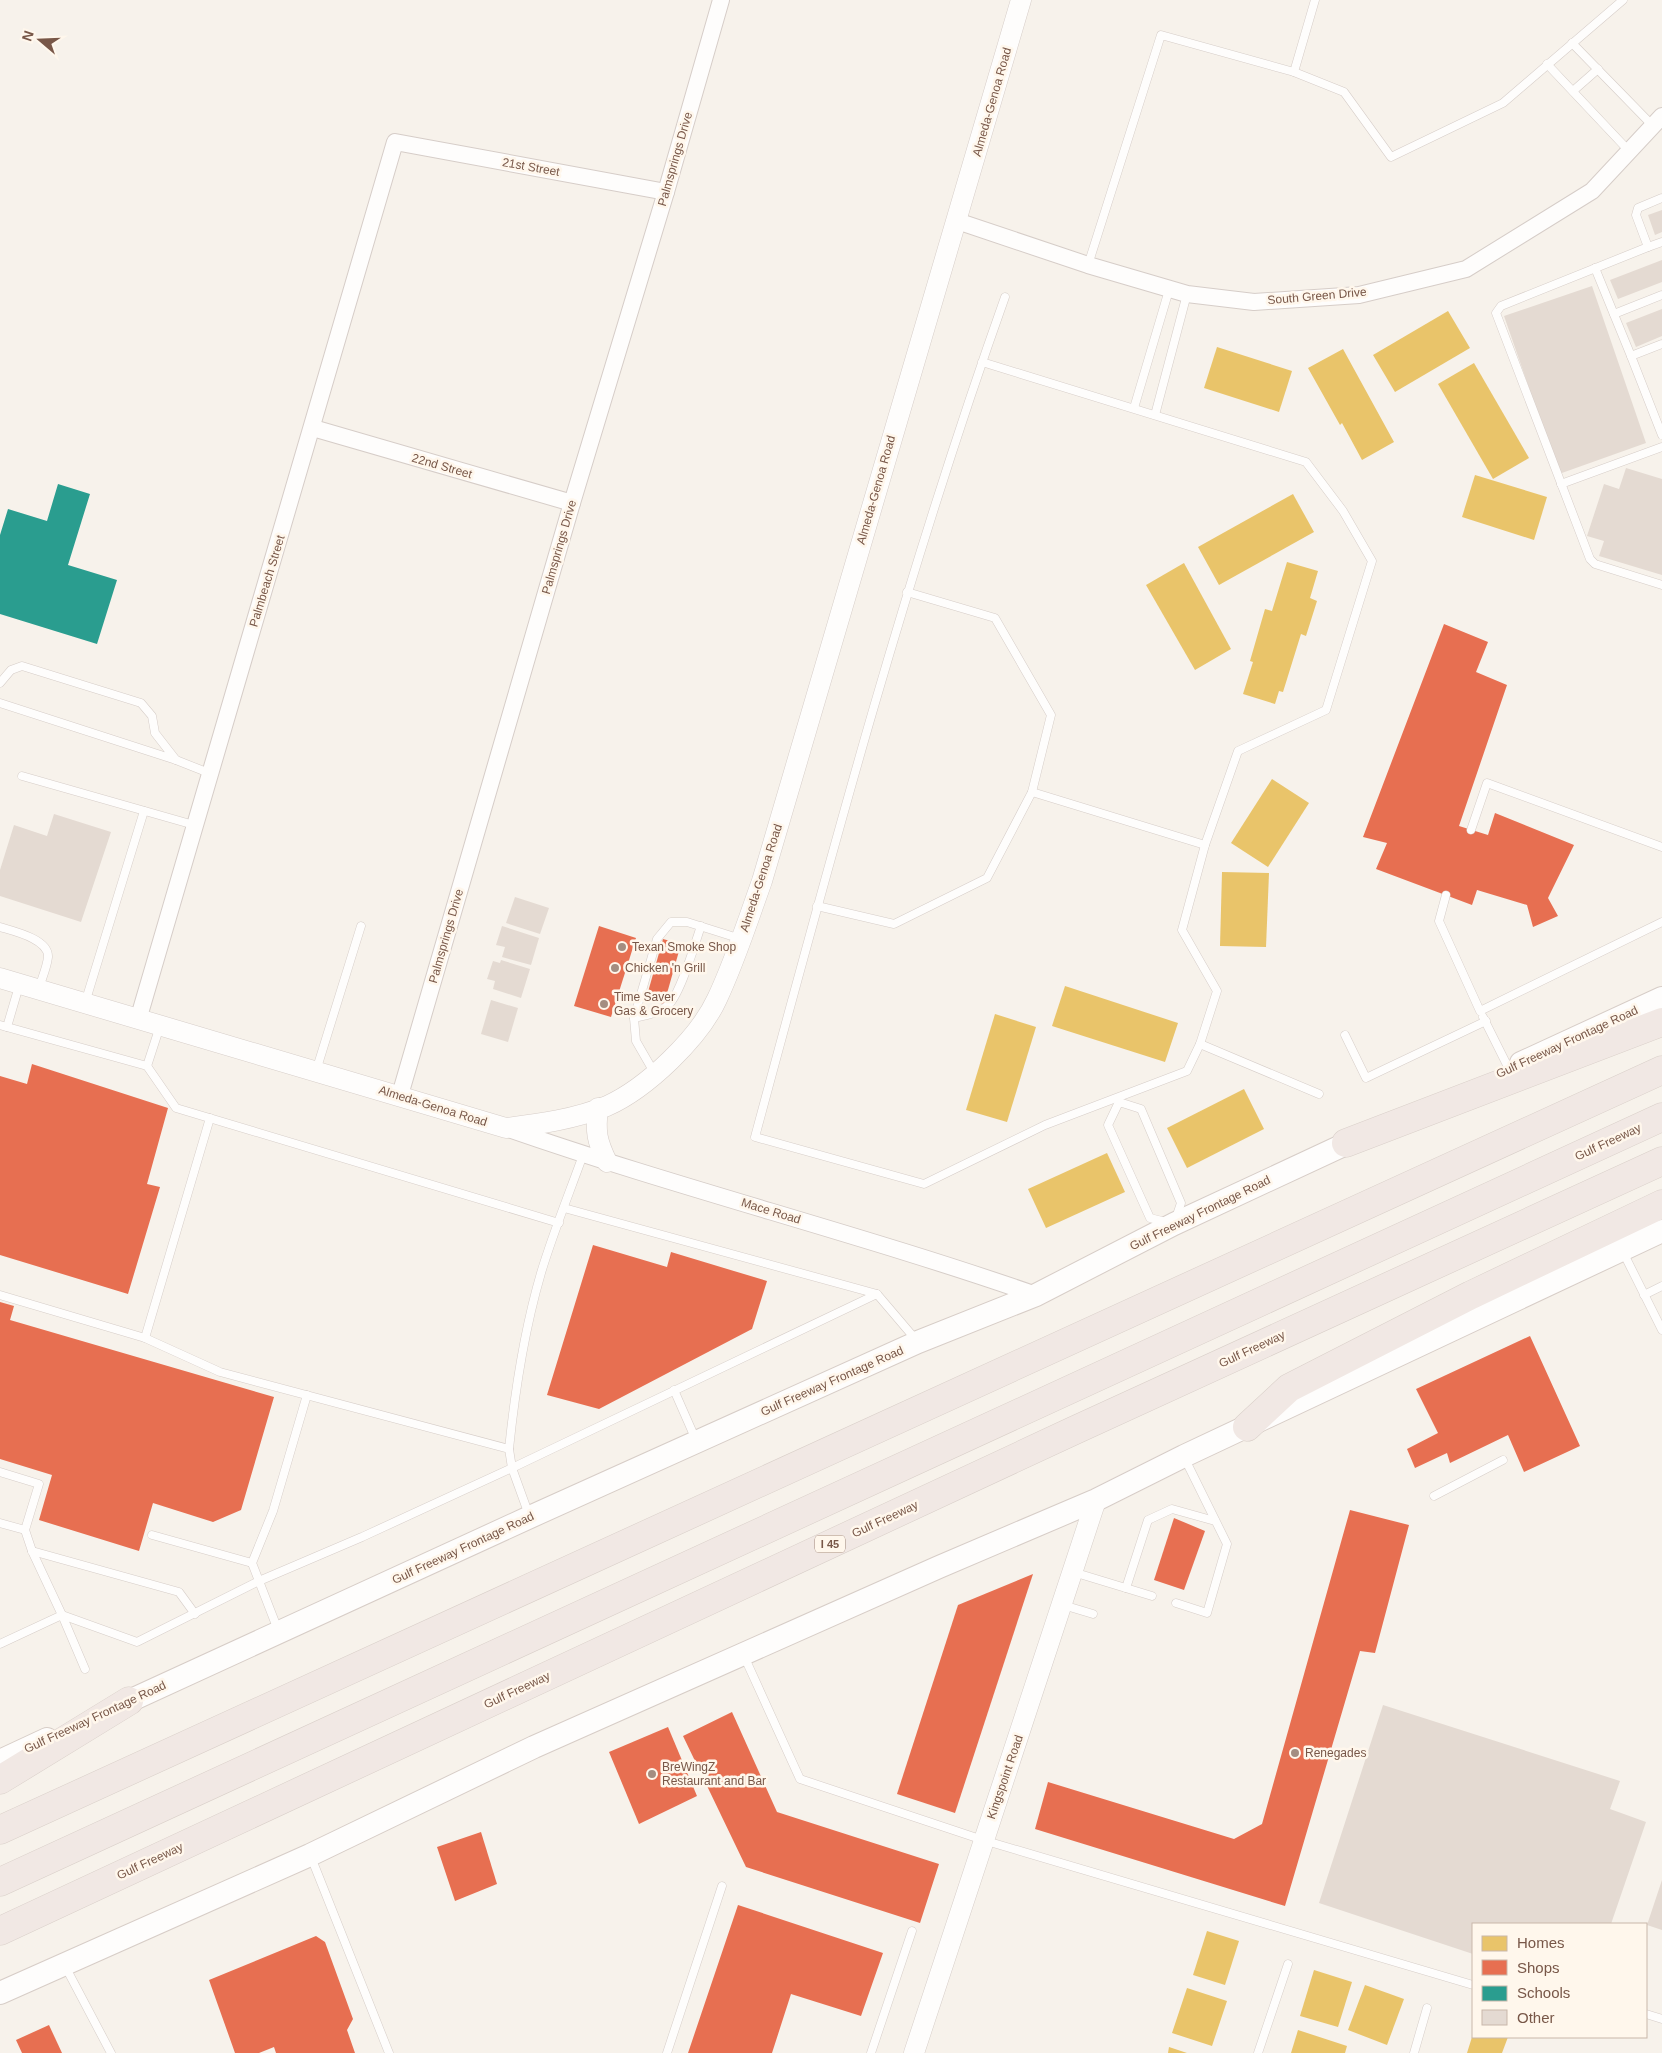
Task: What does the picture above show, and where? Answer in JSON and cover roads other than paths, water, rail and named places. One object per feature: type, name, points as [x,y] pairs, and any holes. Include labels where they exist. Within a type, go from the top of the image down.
[{"type":"highway","points":[[1346,1143],[1662,1022]]},
{"type":"highway","points":[[0,1830],[1662,1070]]},
{"type":"highway","name":"Gulf Freeway","points":[[0,1882],[1662,1117]]},
{"type":"highway","name":"Gulf Freeway","points":[[0,1931],[1055,1439],[1662,1161]]},
{"type":"highway","points":[[1247,1427],[1289,1388],[1471,1295],[1662,1204]]},
{"type":"highway","points":[[0,1780],[129,1701]]},
{"type":"main road","name":"Gulf Freeway Frontage Road","points":[[0,1760],[530,1517],[918,1342],[1036,1295],[1174,1224],[1662,998]]},
{"type":"main road","points":[[0,1993],[310,1855],[534,1747],[939,1567],[1096,1500],[1184,1456],[1662,1231]]},
{"type":"street","name":"Palmsprings Drive","points":[[400,1095],[721,0]]},
{"type":"street","name":"Almeda-Genoa Road","points":[[0,978],[138,1020],[400,1095],[506,1128],[557,1121],[607,1106],[646,1081],[686,1045],[716,1001],[762,881],[933,298],[958,221],[1021,0]]},
{"type":"street","name":"South Green Drive","points":[[958,221],[1088,265],[1187,294],[1254,302],[1359,295],[1466,269],[1592,191],[1658,121]]},
{"type":"street","name":"21st Street","points":[[395,142],[666,192]]},
{"type":"street","name":"Palmbeach Street","points":[[138,1020],[209,773],[313,428],[395,142]]},
{"type":"street","name":"22nd Street","points":[[313,428],[572,503]]},
{"type":"street","points":[[598,1108],[597,1142],[607,1162]]},
{"type":"street","name":"Mace Road","points":[[506,1128],[583,1155],[948,1265],[1036,1295]]},
{"type":"street","name":"Kingspoint Road","points":[[914,2053],[1096,1500]]},
{"type":"lane","points":[[1294,72],[1315,0]]},
{"type":"lane","points":[[1088,265],[1161,35],[1294,72],[1344,92],[1391,157],[1503,103],[1623,0]]},
{"type":"lane","points":[[1572,43],[1598,70],[1658,121]]},
{"type":"lane","points":[[1548,64],[1629,151]]},
{"type":"lane","points":[[1573,91],[1598,70]]},
{"type":"lane","points":[[1648,247],[1636,215],[1638,208],[1662,198]]},
{"type":"lane","points":[[1662,242],[1501,306],[1496,313],[1590,559],[1595,564],[1662,584]]},
{"type":"lane","points":[[1595,268],[1662,436]]},
{"type":"lane","points":[[1134,408],[1169,290]]},
{"type":"lane","points":[[1155,415],[1187,294]]},
{"type":"lane","points":[[1614,314],[1662,295]]},
{"type":"lane","points":[[982,362],[1306,462],[1343,511],[1372,561],[1326,710],[1238,751],[1205,845],[1182,930],[1217,991],[1200,1044],[1187,1071],[1119,1100],[1045,1125],[924,1184],[755,1136],[817,906],[907,592],[982,362],[1005,297]]},
{"type":"lane","points":[[1631,356],[1662,344]]},
{"type":"lane","points":[[1561,484],[1662,447]]},
{"type":"lane","points":[[817,906],[894,924],[988,878],[1032,792],[1051,715],[995,618],[907,592]]},
{"type":"lane","points":[[0,683],[11,670],[22,666],[141,703],[152,716],[155,733],[176,760]]},
{"type":"lane","points":[[0,703],[176,760],[209,773]]},
{"type":"lane","points":[[22,776],[194,826]]},
{"type":"lane","points":[[1472,830],[1488,784],[1662,848]]},
{"type":"lane","points":[[1032,792],[1205,845]]},
{"type":"lane","points":[[85,1003],[144,811]]},
{"type":"lane","points":[[1446,895],[1439,921],[1509,1069]]},
{"type":"lane","points":[[655,1074],[636,1041],[634,1018],[657,939],[671,922],[687,922],[741,939]]},
{"type":"lane","points":[[1480,1010],[1662,922]]},
{"type":"lane","points":[[316,1071],[361,926]]},
{"type":"lane","points":[[634,1018],[658,1012],[670,1005],[679,988],[701,926]]},
{"type":"lane","points":[[0,927],[40,943],[48,956],[30,987],[3,1026],[147,1066],[176,1108],[559,1224]]},
{"type":"lane","points":[[1345,1035],[1366,1078],[1486,1021]]},
{"type":"lane","points":[[147,1066],[160,1026]]},
{"type":"lane","points":[[1200,1044],[1320,1094]]},
{"type":"lane","points":[[1119,1100],[1141,1109],[1181,1204],[1174,1224],[1150,1218],[1128,1171],[1108,1125],[1119,1100]]},
{"type":"lane","points":[[145,1338],[210,1118]]},
{"type":"lane","points":[[530,1517],[512,1468],[509,1449],[515,1393],[528,1323],[541,1272],[583,1155]]},
{"type":"lane","points":[[564,1208],[877,1294],[918,1342]]},
{"type":"lane","points":[[1622,1250],[1662,1330]]},
{"type":"lane","points":[[1644,1295],[1662,1286]]},
{"type":"lane","points":[[0,1644],[62,1615],[137,1642],[259,1581],[362,1537],[512,1468],[877,1294]]},
{"type":"lane","points":[[0,1295],[145,1338],[220,1372],[509,1449]]},
{"type":"lane","points":[[674,1390],[697,1442]]},
{"type":"lane","points":[[278,1632],[252,1563],[273,1512],[307,1395]]},
{"type":"lane","points":[[1176,1603],[1207,1613],[1227,1544],[1184,1456]]},
{"type":"lane","points":[[1434,1496],[1503,1460]]},
{"type":"lane","points":[[0,1472],[39,1484],[25,1530],[32,1551],[86,1669]]},
{"type":"lane","points":[[1126,1588],[1148,1520],[1172,1509],[1216,1521]]},
{"type":"lane","points":[[0,1523],[25,1530]]},
{"type":"lane","points":[[152,1535],[252,1563]]},
{"type":"lane","points":[[32,1551],[179,1592],[195,1614]]},
{"type":"lane","points":[[1073,1572],[1152,1596]]},
{"type":"lane","points":[[1063,1605],[1093,1614]]},
{"type":"lane","points":[[743,1654],[800,1779],[983,1840],[1472,1985]]},
{"type":"lane","points":[[310,1855],[389,2053]]},
{"type":"lane","points":[[667,2053],[722,1886]]},
{"type":"lane","points":[[871,2053],[912,1931]]},
{"type":"lane","points":[[64,1964],[111,2053]]},
{"type":"lane","points":[[1258,2053],[1288,1964]]},
{"type":"lane","points":[[1414,2053],[1428,2008]]},
{"type":"lane","points":[[1647,2014],[1662,2020]]},
{"type":"place","name":"Texan Smoke Shop","points":[[622,947]]},
{"type":"place","name":"Chicken 'n Grill","points":[[615,968]]},
{"type":"place","name":"Time Saver Gas & Grocery","points":[[604,1004]]},
{"type":"place","name":"Renegades","points":[[1295,1753]]},
{"type":"place","name":"BreWingZ Restaurant and Bar","points":[[652,1774]]}]
